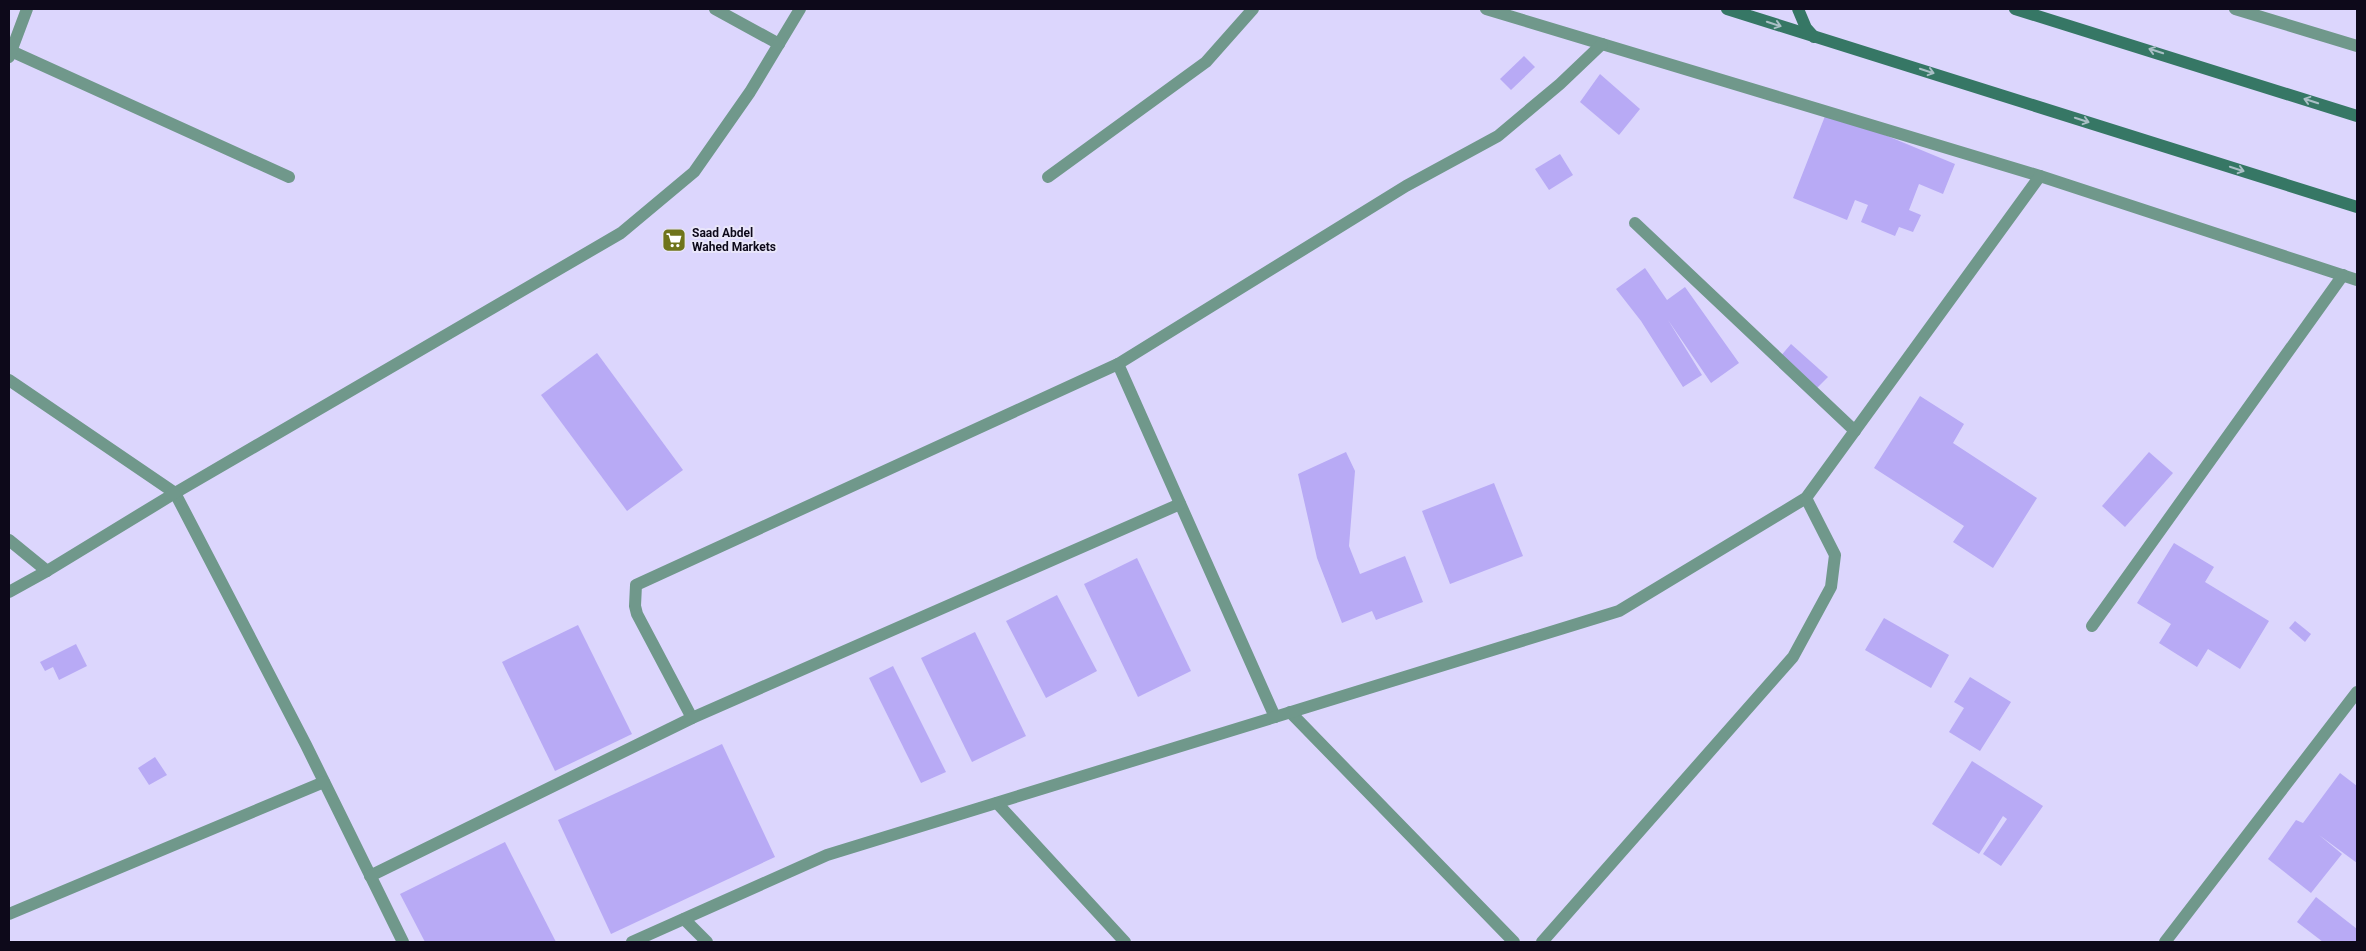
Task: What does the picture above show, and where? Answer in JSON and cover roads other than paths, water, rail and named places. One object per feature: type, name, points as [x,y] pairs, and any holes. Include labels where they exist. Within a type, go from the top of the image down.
[{"type":"street","points":[[27,9],[15,21],[10,54],[289,177]]},
{"type":"street","points":[[715,9],[779,44]]},
{"type":"street","points":[[9,592],[47,572],[175,493],[621,233],[694,172],[750,92],[800,9]]},
{"type":"street","points":[[1048,178],[1206,62],[1253,9]]},
{"type":"street","points":[[1486,9],[2040,176],[2357,280]]},
{"type":"street","points":[[1727,9],[1814,37],[1816,35],[2357,207]]},
{"type":"street","points":[[1798,9],[1806,28],[1814,37]]},
{"type":"street","points":[[2015,9],[2357,116]]},
{"type":"street","points":[[2235,9],[2357,46]]},
{"type":"street","points":[[692,718],[637,614],[635,606],[636,585],[1118,364],[1406,186],[1498,136],[1560,84],[1602,44]]},
{"type":"street","points":[[632,942],[827,855],[1619,611],[1806,498],[2040,176]]},
{"type":"street","points":[[1635,223],[1855,431]]},
{"type":"street","points":[[2092,626],[2342,275]]},
{"type":"street","points":[[1118,364],[1276,717]]},
{"type":"street","points":[[9,380],[175,493],[324,782],[403,942]]},
{"type":"street","points":[[1542,942],[1793,656],[1831,587],[1835,555],[1806,498]]},
{"type":"street","points":[[370,876],[692,718],[1180,504]]},
{"type":"street","points":[[9,540],[47,572]]},
{"type":"street","points":[[2165,942],[2357,692]]},
{"type":"street","points":[[1290,712],[1514,942]]},
{"type":"street","points":[[9,914],[324,782]]},
{"type":"street","points":[[997,802],[1125,942]]},
{"type":"street","points":[[684,919],[707,942]]},
{"type":"place","name":"Saad Abdel Wahed Markets","points":[[674,240]]}]
